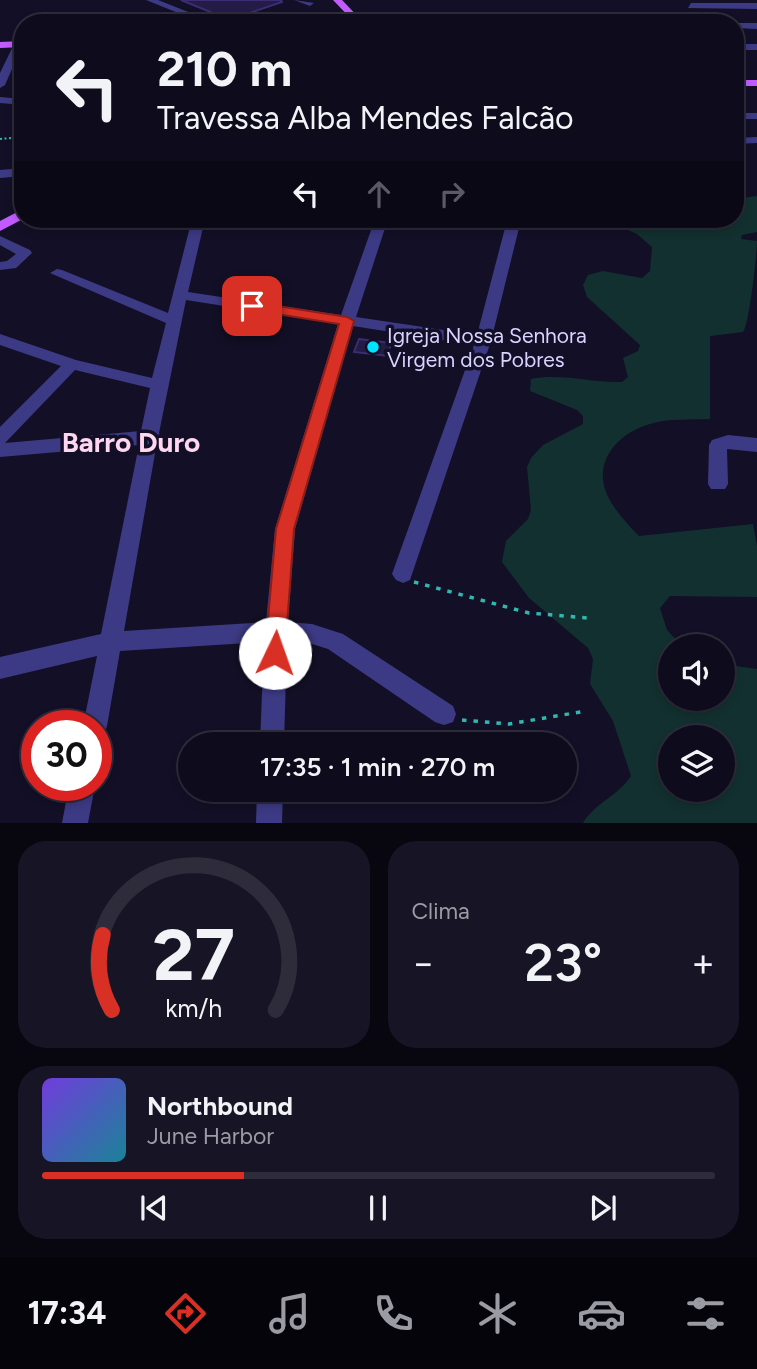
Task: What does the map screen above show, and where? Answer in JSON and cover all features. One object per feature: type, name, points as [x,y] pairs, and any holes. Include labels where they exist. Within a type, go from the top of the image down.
[{"type":"main road","points":[[331,0],[348,14]]},
{"type":"main road","points":[[337,0],[350,14]]},
{"type":"street","points":[[150,0],[188,14]]},
{"type":"street","points":[[298,0],[310,3],[308,0]]},
{"type":"street","points":[[691,6],[757,6]]},
{"type":"street","points":[[0,85],[14,57]]},
{"type":"street","points":[[98,710],[152,437],[159,385],[196,228]]},
{"type":"street","points":[[272,732],[276,631],[285,529],[347,321],[379,228]]},
{"type":"street","points":[[403,574],[483,341],[511,228]]},
{"type":"street","points":[[0,240],[25,253],[11,265],[0,266]]},
{"type":"street","points":[[58,274],[174,321]]},
{"type":"street","points":[[180,295],[483,341]]},
{"type":"street","points":[[0,339],[72,364],[159,385]]},
{"type":"street","points":[[0,438],[72,364]]},
{"type":"street","points":[[0,450],[152,437]]},
{"type":"street","points":[[718,484],[718,445],[757,445]]},
{"type":"street","points":[[0,668],[112,642],[276,631],[312,634],[335,641],[444,715]]},
{"type":"street","points":[[75,823],[79,801]]},
{"type":"street","points":[[269,823],[270,802]]},
{"type":"path","points":[[251,14],[257,13]]},
{"type":"path","points":[[403,574],[416,583],[464,597],[529,612],[588,618]]},
{"type":"path","points":[[444,715],[486,726],[520,724],[586,710]]},
{"type":"green space","points":[[757,196],[757,232],[742,235],[741,239],[757,241],[745,327],[743,332],[710,336],[710,419],[665,421],[637,429],[626,435],[609,453],[603,476],[611,502],[639,536],[753,524],[757,546],[757,597],[670,596],[660,608],[671,634],[658,634],[658,711],[735,711],[735,666],[757,669],[757,823],[583,823],[631,776],[613,721],[590,684],[593,659],[588,648],[529,598],[502,562],[506,541],[528,519],[531,510],[527,467],[531,458],[543,445],[583,424],[583,416],[577,410],[530,391],[531,379],[554,377],[622,382],[628,377],[623,358],[638,351],[640,345],[587,297],[583,285],[588,275],[603,271],[642,278],[650,271],[652,247],[637,234],[623,228],[744,228],[744,198]]},
{"type":"building","points":[[181,0],[282,2],[247,14],[215,14]]},
{"type":"building","name":"Igreja Nossa Senhora Virgem dos Pobres","points":[[359,339],[391,343],[388,356],[354,352]]},
{"type":"place","name":"Igreja Nossa Senhora Virgem dos Pobres","points":[[373,347]]},
{"type":"district","name":"Barro Duro","points":[[131,442]]},
{"type":"route","points":[[252,306],[347,321],[285,529],[275,653]]}]
